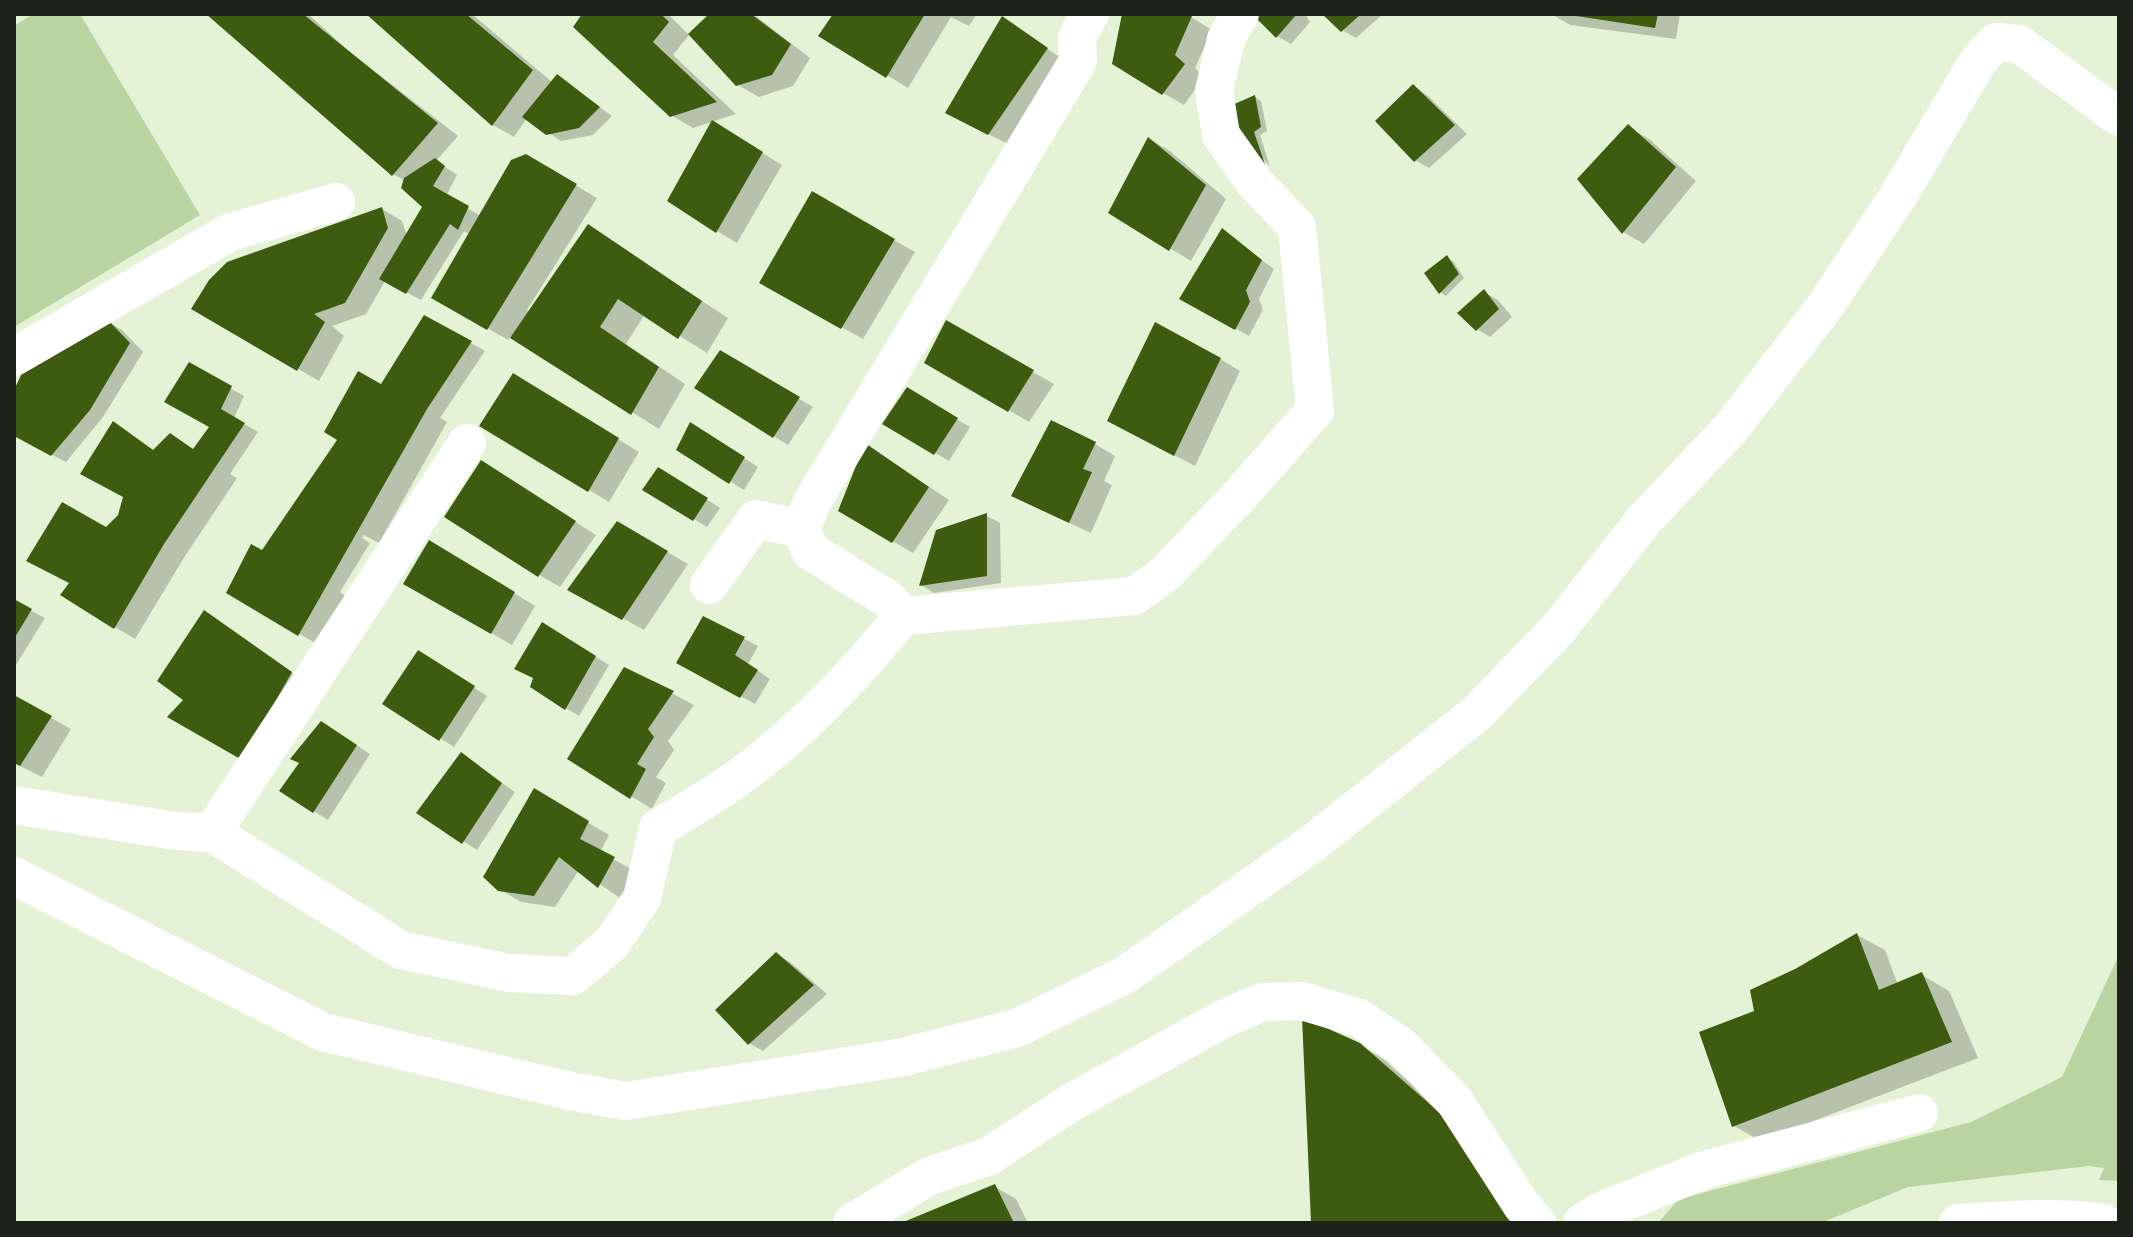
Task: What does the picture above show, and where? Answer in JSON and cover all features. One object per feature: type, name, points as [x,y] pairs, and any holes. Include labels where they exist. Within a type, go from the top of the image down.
[{"type":"street","points":[[14,805],[176,831],[212,833],[401,950],[509,973],[573,976],[612,943],[642,898],[658,828],[741,776],[806,722],[857,672],[903,616],[1134,596],[1164,575],[1315,410],[1297,227],[1255,183],[1221,135],[1214,91],[1226,39],[1240,14]]},
{"type":"street","points":[[903,616],[888,599],[810,551],[801,529],[812,502],[1078,61],[1074,22]]},
{"type":"street","points":[[14,876],[323,1032],[570,1091],[626,1101],[904,1057],[1017,1028],[1125,975],[1313,843],[1477,713],[1559,628],[1645,519],[1731,428],[1807,330],[1900,193],[1978,61],[1996,42],[2019,44],[2119,117]]},
{"type":"street","points":[[14,357],[230,232],[336,202]]},
{"type":"street","points":[[212,833],[467,443]]},
{"type":"street","points":[[709,585],[756,519],[801,529]]},
{"type":"street","points":[[852,1223],[929,1176],[989,1156],[1072,1102],[1223,1019],[1262,1002],[1302,1001],[1359,1018],[1402,1047],[1455,1102],[1522,1206],[1537,1223]]},
{"type":"street","points":[[1582,1223],[1599,1212],[1704,1170],[1919,1113]]},
{"type":"street","points":[[1958,1223],[2026,1219],[2104,1223]]},
{"type":"green space","points":[[33,14],[80,14],[200,215],[14,327],[14,26]]},
{"type":"green space","points":[[2119,955],[2119,1181],[2099,1180],[2104,1168],[2089,1166],[1908,1187],[1821,1223],[1658,1223],[1679,1199],[1971,1122],[2062,1077]]},
{"type":"building","points":[[206,14],[303,14],[438,123],[392,176]]},
{"type":"building","points":[[366,14],[466,14],[533,70],[492,126]]},
{"type":"building","points":[[582,14],[661,14],[669,22],[653,42],[717,102],[670,117],[573,27]]},
{"type":"building","points":[[709,14],[751,14],[791,44],[772,75],[736,86],[688,34]]},
{"type":"building","points":[[833,14],[925,14],[886,78],[818,36]]},
{"type":"building","points":[[1122,14],[1192,16],[1175,55],[1185,64],[1162,95],[1112,64]]},
{"type":"building","points":[[1297,14],[1276,38],[1254,16]]},
{"type":"building","points":[[1322,14],[1361,14],[1341,32]]},
{"type":"building","points":[[1563,14],[1658,14],[1655,28]]},
{"type":"building","points":[[1002,16],[1048,48],[988,135],[945,113]]},
{"type":"building","points":[[557,74],[600,107],[579,128],[546,135],[522,117]]},
{"type":"building","points":[[1413,84],[1455,125],[1414,162],[1375,121]]},
{"type":"building","points":[[1255,95],[1261,127],[1254,132],[1266,167],[1235,124],[1232,105]]},
{"type":"building","points":[[712,120],[763,152],[716,233],[667,201]]},
{"type":"building","points":[[1628,124],[1676,167],[1622,234],[1577,179]]},
{"type":"building","points":[[1148,137],[1206,185],[1169,251],[1108,213]]},
{"type":"building","points":[[526,154],[577,184],[487,330],[431,298],[511,160]]},
{"type":"building","points":[[435,158],[445,166],[433,186],[469,206],[458,230],[450,224],[406,294],[379,279],[422,207],[401,188],[404,178]]},
{"type":"building","points":[[812,191],[895,239],[841,329],[759,283]]},
{"type":"building","points":[[382,207],[388,228],[345,303],[314,314],[325,322],[297,371],[191,309],[209,280],[227,262]]},
{"type":"building","points":[[588,224],[702,301],[678,339],[618,299],[600,327],[659,367],[631,415],[510,338]]},
{"type":"building","points":[[1222,228],[1262,260],[1246,290],[1250,302],[1235,330],[1179,299]]},
{"type":"building","points":[[1447,255],[1459,274],[1439,294],[1424,273]]},
{"type":"building","points":[[1484,289],[1499,309],[1476,331],[1457,313]]},
{"type":"building","points":[[424,315],[472,341],[427,409],[298,636],[226,593],[251,544],[262,550],[337,440],[324,432],[358,371],[381,384]]},
{"type":"building","points":[[108,320],[130,343],[90,410],[51,456],[14,436],[14,390],[22,373]]},
{"type":"building","points":[[946,320],[1034,370],[1008,412],[924,363]]},
{"type":"building","points":[[1155,322],[1221,358],[1174,456],[1107,421]]},
{"type":"building","points":[[720,350],[800,397],[773,438],[694,388]]},
{"type":"building","points":[[189,362],[232,386],[221,409],[245,423],[164,544],[114,629],[60,595],[69,583],[26,561],[62,502],[106,527],[118,515],[123,497],[80,474],[113,421],[153,450],[170,433],[193,449],[209,427],[164,402]]},
{"type":"building","points":[[513,373],[619,438],[588,492],[479,426]]},
{"type":"building","points":[[907,387],[958,418],[934,455],[882,424]]},
{"type":"building","points":[[1051,420],[1096,442],[1083,469],[1092,472],[1069,523],[1011,496]]},
{"type":"building","points":[[690,422],[745,457],[729,484],[676,450]]},
{"type":"building","points":[[865,443],[929,487],[892,543],[838,511]]},
{"type":"building","points":[[481,460],[576,521],[538,577],[444,517]]},
{"type":"building","points":[[658,467],[708,498],[693,521],[642,490]]},
{"type":"building","points":[[987,513],[987,576],[919,586],[936,530]]},
{"type":"building","points":[[617,521],[668,551],[622,620],[567,590]]},
{"type":"building","points":[[429,540],[515,592],[491,634],[403,584]]},
{"type":"building","points":[[14,599],[32,609],[14,639]]},
{"type":"building","points":[[204,610],[292,672],[242,760],[167,717],[183,700],[157,681]]},
{"type":"building","points":[[703,616],[745,637],[735,655],[758,670],[740,698],[676,663]]},
{"type":"building","points":[[542,622],[596,656],[565,710],[530,687],[533,678],[514,669]]},
{"type":"building","points":[[418,650],[475,686],[439,741],[382,704]]},
{"type":"building","points":[[624,667],[674,691],[648,729],[654,737],[637,764],[646,769],[630,799],[567,759]]},
{"type":"building","points":[[14,695],[52,716],[20,766],[14,763]]},
{"type":"building","points":[[321,721],[357,745],[313,813],[279,791],[299,763],[290,759]]},
{"type":"building","points":[[461,752],[502,783],[462,844],[416,813]]},
{"type":"building","points":[[534,788],[589,821],[580,839],[615,857],[598,888],[559,857],[534,896],[498,891],[483,877]]},
{"type":"building","points":[[1857,933],[1879,990],[1922,972],[1952,1042],[1732,1127],[1699,1032],[1754,1011],[1750,990],[1795,969]]},
{"type":"building","points":[[776,952],[814,985],[748,1045],[715,1010]]},
{"type":"building","points":[[1302,1017],[1360,1043],[1456,1127],[1520,1223],[1311,1223]]},
{"type":"building","points":[[995,1184],[1014,1223],[901,1223]]}]
